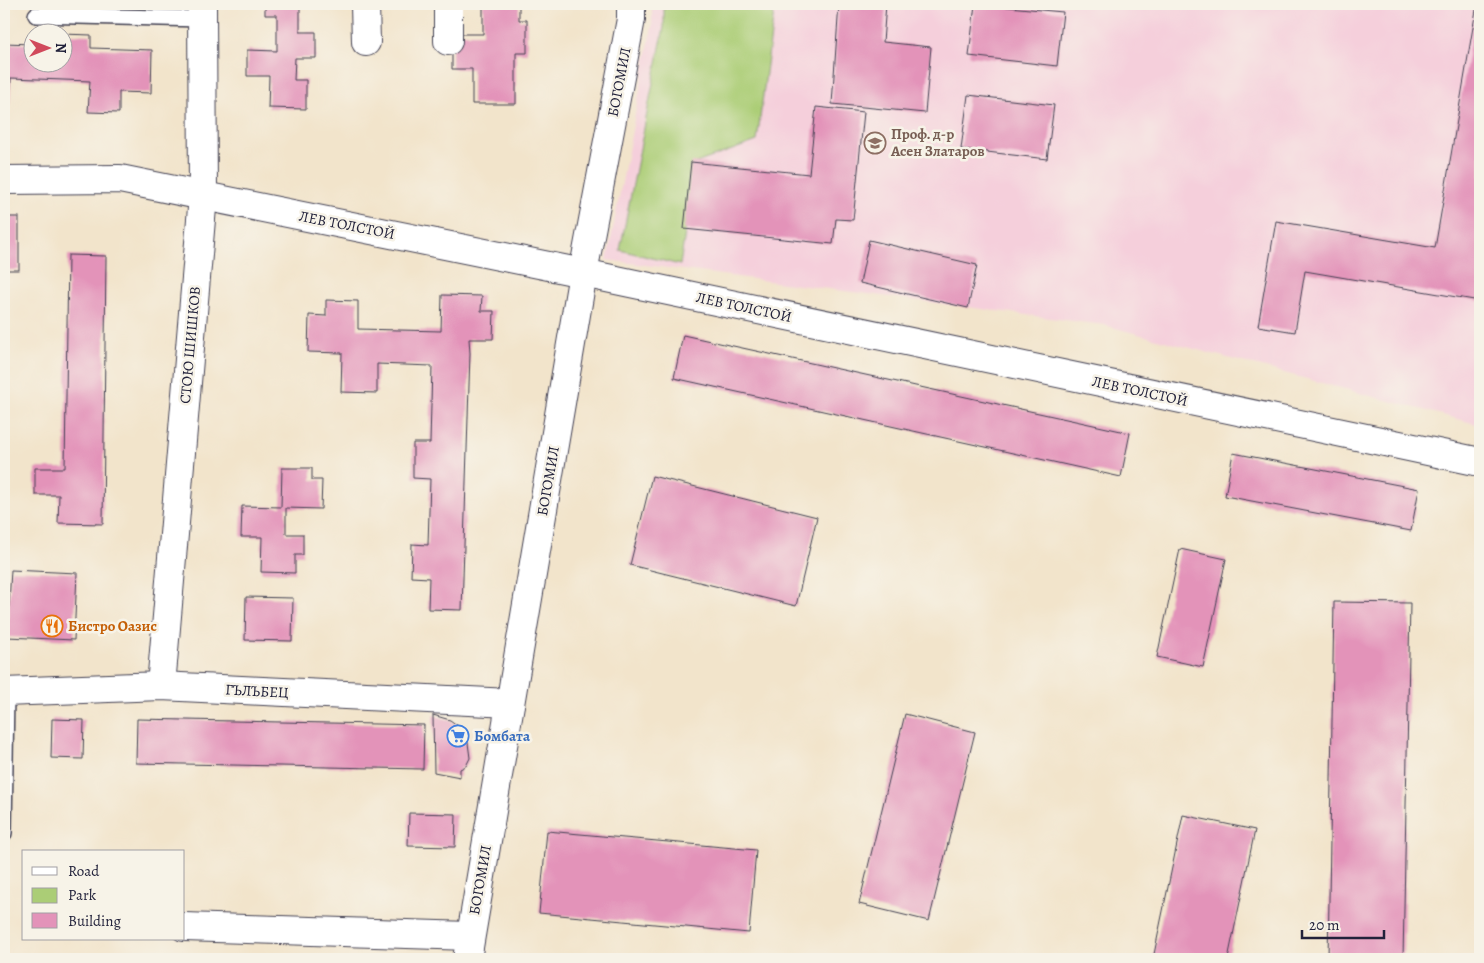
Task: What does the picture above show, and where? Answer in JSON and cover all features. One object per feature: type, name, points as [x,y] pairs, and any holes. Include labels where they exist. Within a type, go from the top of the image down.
[{"type":"street","points":[[365,4],[366,42]]},
{"type":"street","points":[[448,4],[448,41]]},
{"type":"street","name":"БОГОМИЛ","points":[[469,948],[583,273],[630,19],[631,4]]},
{"type":"street","name":"СТОЮ ШИШКОВ","points":[[161,686],[203,196],[202,12]]},
{"type":"street","name":"ЛЕВ ТОЛСТОЙ","points":[[4,180],[120,179],[583,273],[1480,462]]},
{"type":"street","name":"ГЪЛЪБЕЦ","points":[[5,692],[161,686],[510,703]]},
{"type":"street","points":[[185,927],[469,948]]},
{"type":"lane","points":[[36,15],[202,12]]},
{"type":"lane","points":[[4,833],[5,692]]},
{"type":"shaded area","points":[[652,4],[1480,4],[1480,425],[1104,325],[607,260],[652,27]]},
{"type":"green space","points":[[664,4],[775,4],[757,141],[696,163],[680,265],[620,250],[664,27]]},
{"type":"building","points":[[265,4],[300,4],[300,32],[316,32],[316,58],[295,58],[294,80],[306,80],[306,109],[268,108],[269,76],[247,76],[247,50],[277,51],[277,15],[265,15]]},
{"type":"building","points":[[483,4],[519,4],[519,20],[527,20],[527,53],[516,53],[516,104],[472,104],[472,69],[452,69],[452,34],[483,34]]},
{"type":"building","points":[[839,4],[886,4],[883,42],[931,47],[925,113],[832,104]]},
{"type":"building","points":[[975,4],[1063,12],[1057,66],[969,56]]},
{"type":"building","points":[[1477,4],[1480,4],[1480,301],[1305,271],[1295,332],[1258,326],[1276,221],[1435,248]]},
{"type":"building","points":[[72,34],[91,35],[91,48],[152,50],[151,93],[119,92],[119,113],[88,112],[90,81],[11,78],[10,104],[4,104],[4,43],[22,44],[22,72],[72,72]]},
{"type":"building","points":[[968,95],[1054,105],[1047,159],[961,149]]},
{"type":"building","points":[[816,107],[864,112],[853,220],[836,219],[833,244],[684,229],[691,162],[809,174]]},
{"type":"building","points":[[4,217],[19,217],[19,270],[4,270]]},
{"type":"building","points":[[869,240],[977,265],[968,308],[860,283]]},
{"type":"building","points":[[68,255],[106,256],[103,524],[58,523],[59,495],[35,495],[35,468],[65,468]]},
{"type":"building","points":[[442,295],[482,296],[481,311],[494,311],[493,339],[469,339],[462,610],[428,609],[429,578],[411,577],[412,544],[428,545],[430,479],[413,478],[413,443],[430,443],[432,366],[377,364],[377,393],[341,392],[342,353],[308,352],[309,315],[326,316],[326,300],[358,301],[358,329],[441,331]]},
{"type":"building","points":[[683,335],[1130,433],[1121,477],[674,378]]},
{"type":"building","points":[[1233,453],[1419,489],[1411,531],[1225,496]]},
{"type":"building","points":[[282,468],[312,468],[312,480],[322,480],[321,509],[286,508],[286,534],[303,534],[303,555],[295,555],[295,573],[261,572],[262,537],[241,537],[242,506],[281,507]]},
{"type":"building","points":[[652,476],[817,517],[796,606],[630,565]]},
{"type":"building","points":[[1180,549],[1226,559],[1203,667],[1157,657]]},
{"type":"building","points":[[11,570],[77,573],[74,640],[7,637]]},
{"type":"building","points":[[246,597],[293,598],[292,641],[245,640]]},
{"type":"building","points":[[1334,602],[1410,603],[1403,959],[1328,959]]},
{"type":"building","points":[[905,714],[975,732],[929,921],[859,904]]},
{"type":"building","points":[[433,715],[450,720],[463,731],[468,743],[470,758],[466,766],[460,769],[460,777],[434,772]]},
{"type":"building","points":[[52,719],[84,720],[83,759],[51,758]]},
{"type":"building","points":[[137,719],[424,725],[423,769],[136,763]]},
{"type":"building","points":[[409,813],[456,814],[455,847],[408,846]]},
{"type":"building","points":[[1183,815],[1255,830],[1228,959],[1153,959]]},
{"type":"building","points":[[547,831],[756,850],[749,933],[539,913]]},
{"type":"place","name":"Проф. д-р Асен Златаров","points":[[875,143]]},
{"type":"place","name":"Бистро Оазис","points":[[52,626]]},
{"type":"place","name":"Бомбата","points":[[458,736]]}]
